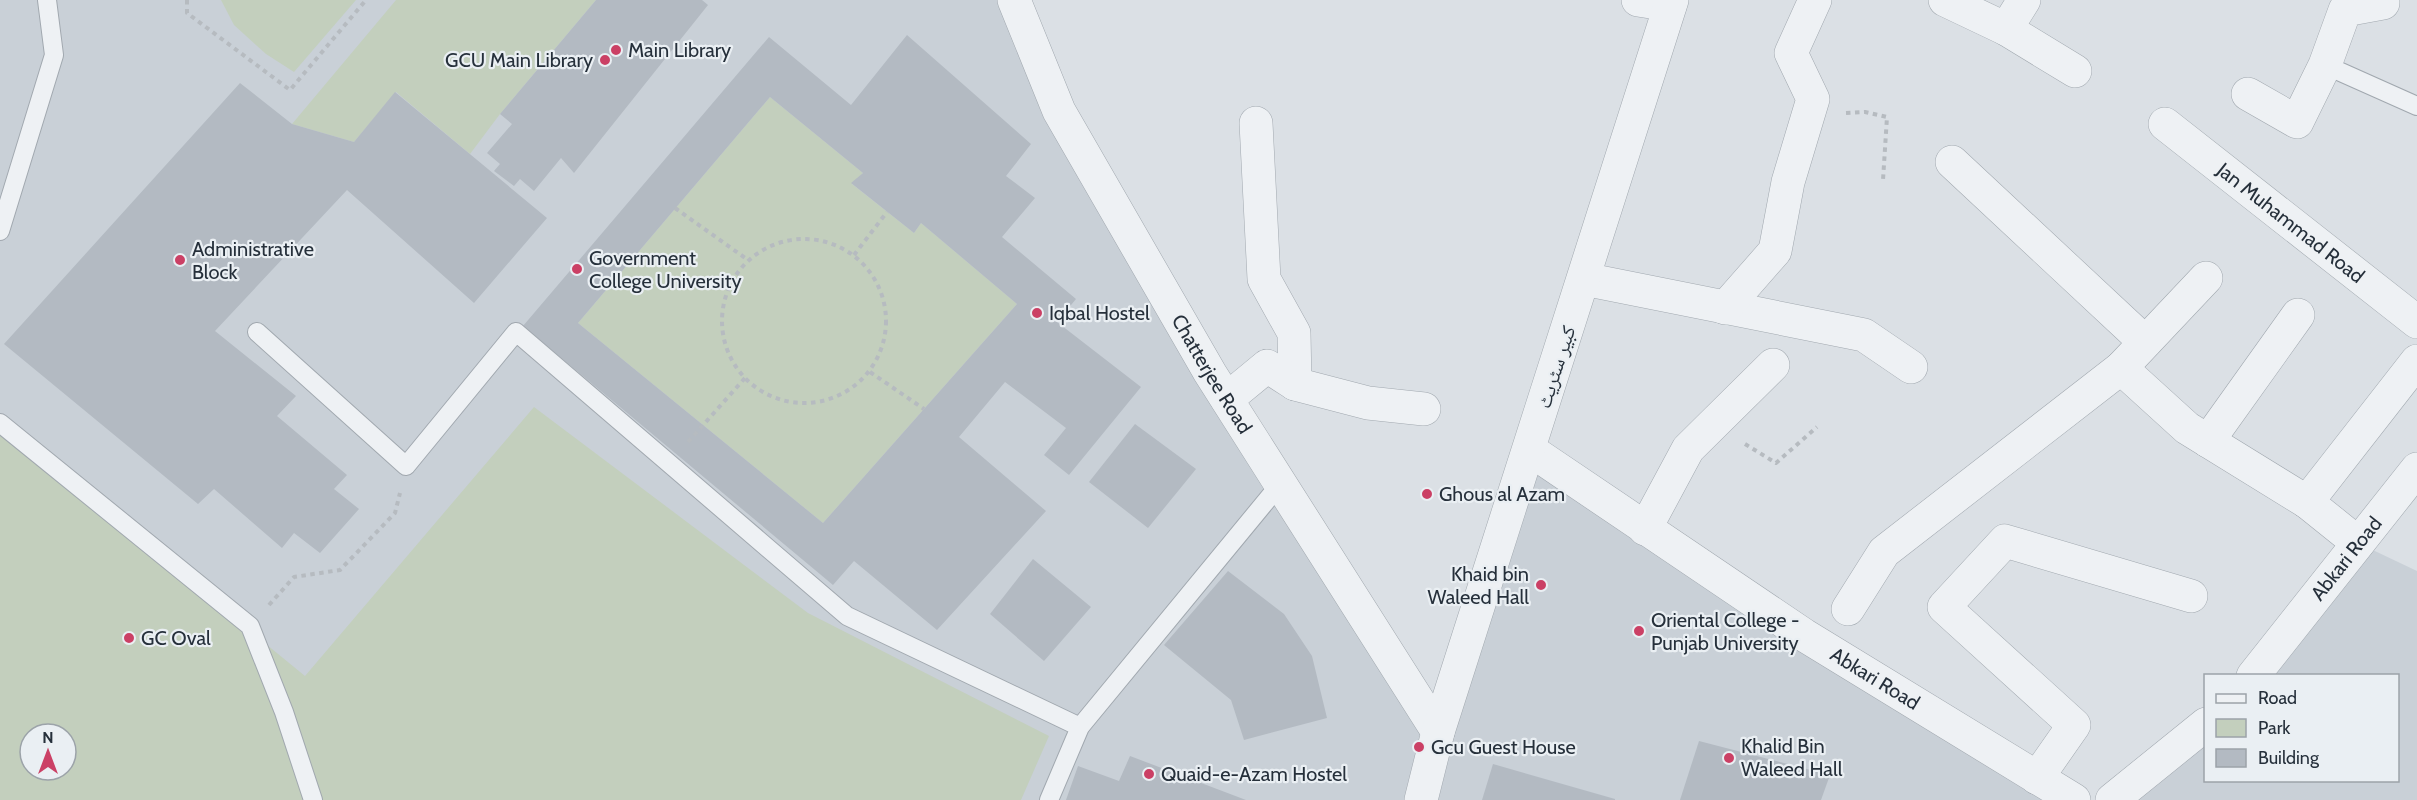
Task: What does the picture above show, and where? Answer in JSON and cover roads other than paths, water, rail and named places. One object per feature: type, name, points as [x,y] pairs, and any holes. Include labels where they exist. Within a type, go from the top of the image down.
[{"type":"street","name":"Chatterjee Road","points":[[1014,0],[1059,111],[1227,399],[1438,732]]},
{"type":"street","points":[[1638,0],[1671,3]]},
{"type":"street","points":[[1725,308],[1775,251],[1788,182],[1813,99],[1791,53],[1815,0]]},
{"type":"street","points":[[1945,0],[2006,30],[2075,71]]},
{"type":"street","points":[[2006,30],[2024,0]]},
{"type":"street","points":[[2248,94],[2297,122],[2325,65],[2345,10],[2383,3],[2383,0]]},
{"type":"street","name":"کبیر سٹریٹ","points":[[1421,800],[1438,732],[1671,3]]},
{"type":"street","points":[[1256,123],[1264,279],[1294,333],[1295,384]]},
{"type":"street","name":"Jan Muhammad Road","points":[[2165,124],[2417,322]]},
{"type":"street","points":[[1952,162],[2145,342]]},
{"type":"street","points":[[1848,609],[1884,552],[2121,368],[2206,278]]},
{"type":"street","points":[[1584,279],[1864,335],[1911,367]]},
{"type":"street","points":[[2208,441],[2298,315]]},
{"type":"street","points":[[2307,502],[2417,362]]},
{"type":"street","points":[[1645,529],[1688,449],[1773,365]]},
{"type":"street","points":[[1227,399],[1267,366],[1295,384],[1368,404],[1424,409]]},
{"type":"street","points":[[2121,368],[2187,428],[2307,502],[2358,543]]},
{"type":"street","name":"Abkari Road","points":[[1530,450],[1804,635],[2074,800]]},
{"type":"street","name":"Abkari Road","points":[[2254,674],[2417,469]]},
{"type":"street","points":[[2037,778],[2073,725],[1944,607],[2005,541],[2191,597]]},
{"type":"street","points":[[2112,800],[2204,725]]},
{"type":"lane","points":[[0,231],[54,54],[47,0]]},
{"type":"lane","points":[[2325,65],[2417,106]]},
{"type":"lane","points":[[257,332],[406,466],[516,332],[669,466],[847,616],[1080,727]]},
{"type":"lane","points":[[0,423],[250,626],[284,712],[313,800]]},
{"type":"lane","points":[[1049,800],[1080,727],[1281,483]]},
{"type":"place","name":"Main Library","points":[[616,50]]},
{"type":"place","name":"GCU Main Library","points":[[605,60]]},
{"type":"place","name":"Administrative Block","points":[[180,260]]},
{"type":"place","name":"Government College University","points":[[577,269]]},
{"type":"place","name":"Iqbal Hostel","points":[[1037,313]]},
{"type":"place","name":"Ghous al Azam","points":[[1427,494]]},
{"type":"place","name":"Khaid bin Waleed Hall","points":[[1541,585]]},
{"type":"place","name":"Oriental College - Punjab University","points":[[1639,631]]},
{"type":"place","name":"GC Oval","points":[[129,638]]},
{"type":"place","name":"Gcu Guest House","points":[[1419,747]]},
{"type":"place","name":"Khalid Bin Waleed Hall","points":[[1729,758]]},
{"type":"place","name":"Quaid-e-Azam Hostel","points":[[1149,774]]}]
